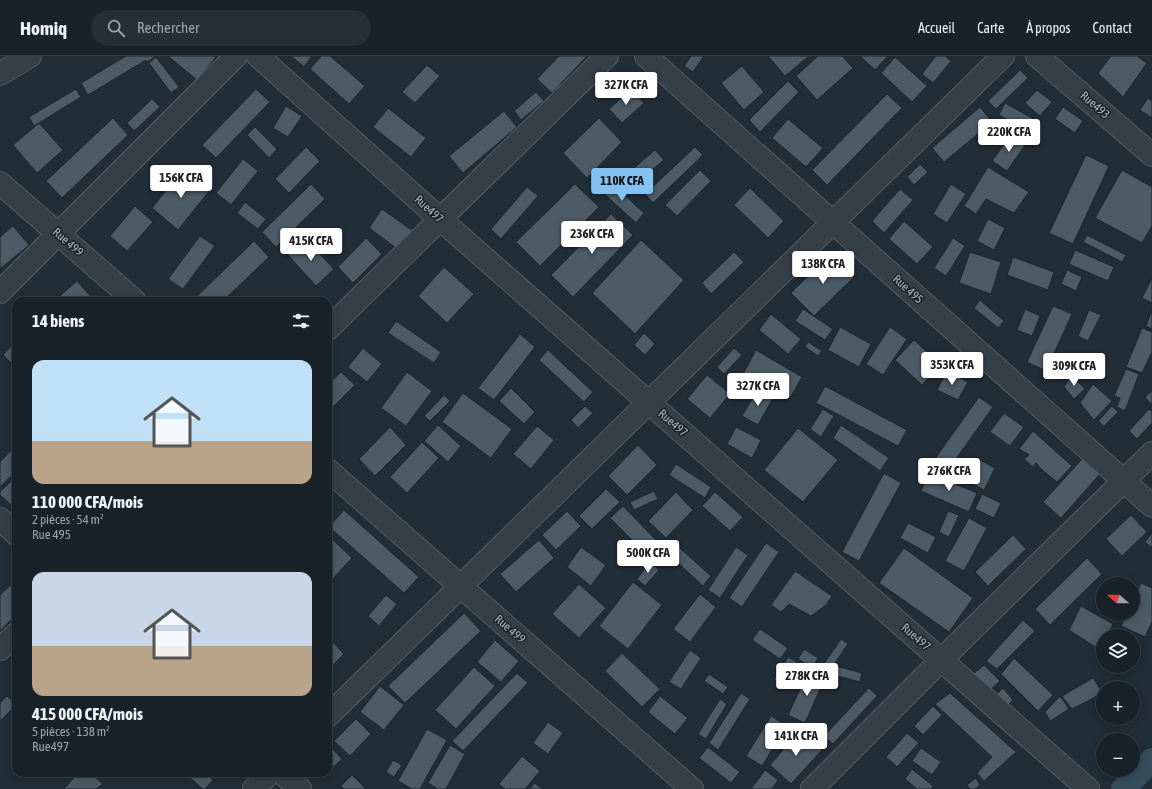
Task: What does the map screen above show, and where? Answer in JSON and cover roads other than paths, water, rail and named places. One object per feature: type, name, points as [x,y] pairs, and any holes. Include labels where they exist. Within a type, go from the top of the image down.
[{"type":"street","points":[[0,74],[30,56]]},
{"type":"street","points":[[0,292],[236,56]]},
{"type":"street","name":"Rue497","points":[[258,56],[440,219],[1088,789]]},
{"type":"street","points":[[332,325],[607,56]]},
{"type":"street","name":"Rue 495","points":[[646,56],[1152,506]]},
{"type":"street","points":[[332,712],[834,223],[1003,56]]},
{"type":"street","name":"Rue493","points":[[1037,56],[1152,155]]},
{"type":"street","name":"Rue 499","points":[[0,183],[130,297]]},
{"type":"street","points":[[812,789],[1152,453]]},
{"type":"street","name":"Rue 499","points":[[332,474],[692,789]]},
{"type":"street","points":[[0,519],[12,530]]},
{"type":"street","points":[[0,649],[12,638]]},
{"type":"street","points":[[254,789],[266,777]]},
{"type":"street","points":[[286,777],[300,789]]},
{"type":"waterway","points":[[1123,789],[1152,760]]}]
